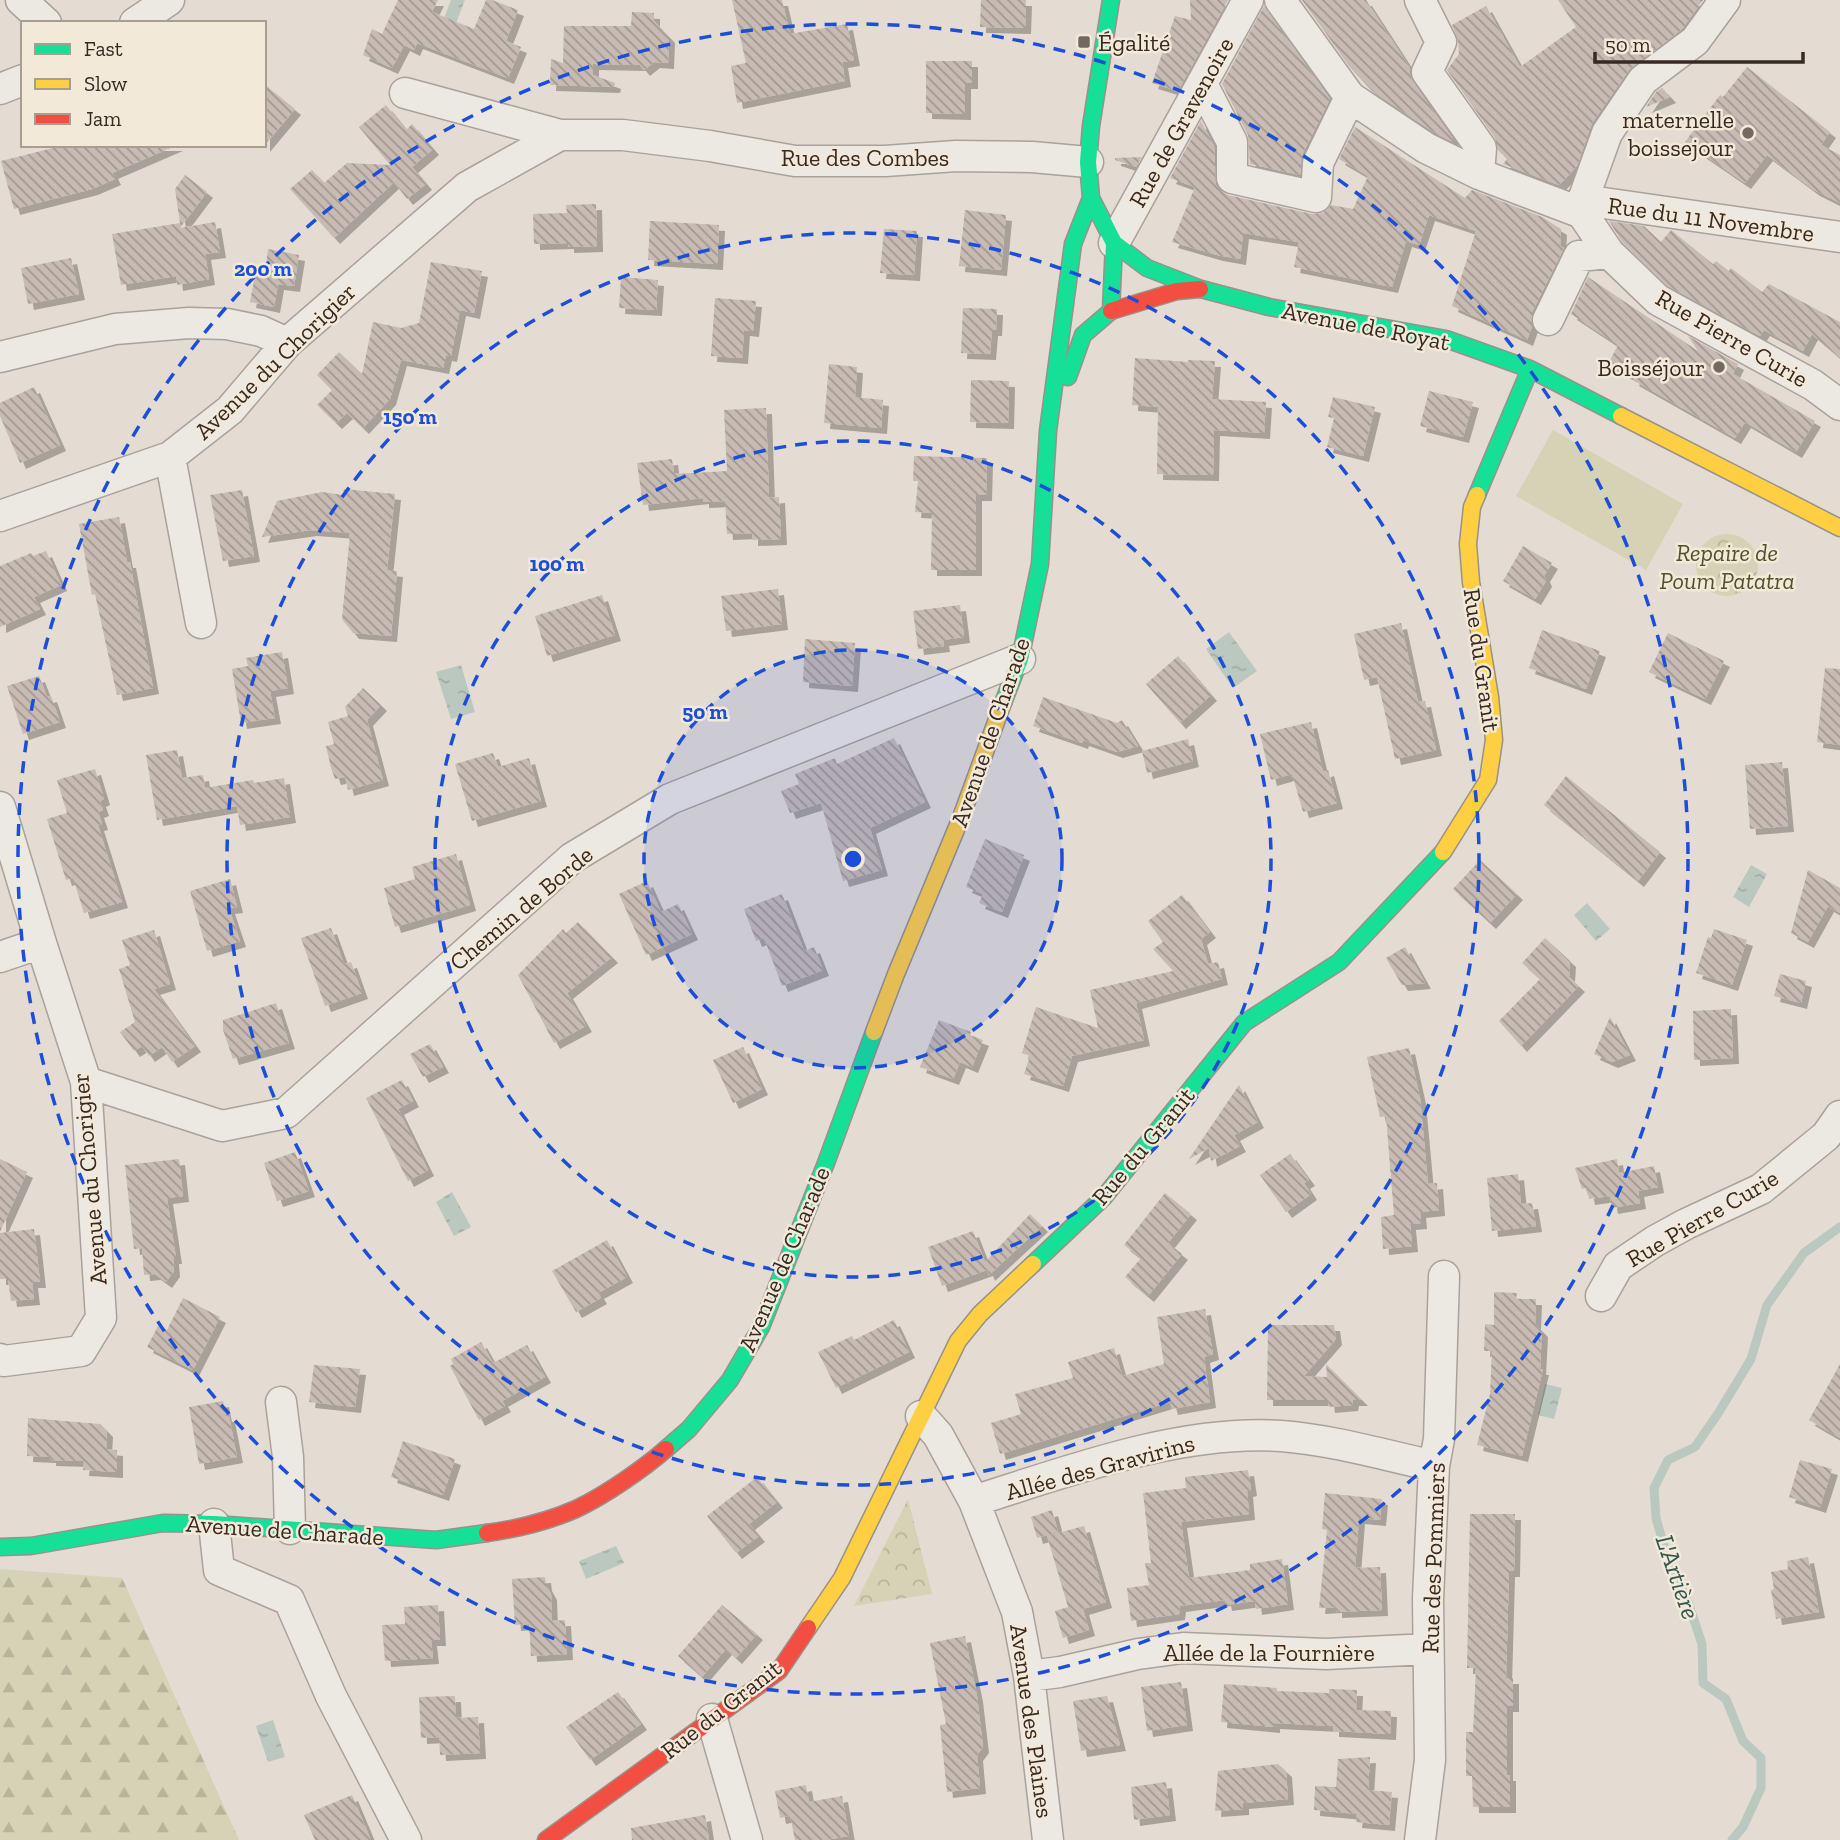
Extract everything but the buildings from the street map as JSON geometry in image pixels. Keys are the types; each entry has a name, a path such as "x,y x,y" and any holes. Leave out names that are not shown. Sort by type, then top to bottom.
{"street":[{"path":"21,0 44,21"},
{"path":"138,21 169,0"},
{"name":"Avenue de Royat","path":"1111,0 1094,101 1088,162 1091,198 1114,243 1147,268 1201,289 1269,307 1446,339 1530,369 1840,528"},
{"name":"Rue de Gravenoire","path":"1114,243 1203,86 1248,0"},
{"path":"1203,86 1233,142 1232,178 1316,197 1318,163 1350,97 1280,0"},
{"path":"1420,0 1441,43 1427,72 1481,148 1479,174"},
{"path":"1582,207 1607,133 1643,80 1695,41 1725,0"},
{"path":"0,89 21,81"},
{"path":"405,93 560,135"},
{"name":"Rue du 11 Novembre","path":"1350,97 1426,148 1479,174 1582,207 1840,237"},
{"name":"Rue des Combes","path":"560,135 623,135 710,146 795,161 884,161 956,156 1032,157 1088,162"},
{"name":"Avenue du Chorigier","path":"0,516 170,457 230,410 287,343 467,187 560,135"},
{"name":"Avenue de Charade","path":"0,1546 30,1546 163,1523 215,1524 436,1540 509,1530 576,1509 645,1467 697,1419 730,1380 761,1327 826,1163 896,974 960,820 1020,659 1040,564 1048,431 1073,244 1091,198"},
{"name":"Rue Pierre Curie","path":"1582,207 1609,253 1658,300 1813,385 1840,405"},
{"path":"1111,311 1114,243"},
{"path":"1548,320 1579,256 1609,253"},
{"name":"Avenue de Charade","path":"1048,431 1083,335 1111,311 1177,290 1201,289"},
{"path":"0,357 114,329 189,323 227,324 261,331 287,343"},
{"name":"Rue du Granit","path":"546,1840 779,1671 842,1578 958,1341 980,1314 1104,1197 1244,1023 1339,962 1443,852 1488,780 1494,740 1471,582 1468,544 1472,507 1530,369"},
{"path":"170,457 201,623"},
{"name":"Chemin de Borde","path":"86,1082 222,1126 286,1113 572,858 670,799 1020,659"},
{"name":"Avenue du Chorigier","path":"0,807 86,1082 101,1318 81,1351 4,1361 0,1359"},
{"path":"0,957 41,943"},
{"name":"Rue Pierre Curie","path":"1601,1296 1618,1266 1686,1224 1761,1189 1826,1136 1840,1116"},
{"name":"Rue des Pommiers","path":"1420,1840 1430,1760 1428,1649 1444,1276"},
{"path":"281,1402 288,1457 290,1530"},
{"name":"Avenue des Plaines","path":"921,1416 938,1435 974,1501 1017,1612 1028,1676 1048,1840"},
{"name":"Allée des Gravirins","path":"974,1501 1084,1466 1132,1454 1198,1441 1246,1436 1316,1440 1434,1466"},
{"path":"215,1524 219,1570 289,1600 331,1696 406,1840"},
{"name":"Allée de la Fournière","path":"1028,1676 1183,1648 1326,1654 1428,1649"},
{"path":"712,1719 747,1840"}],"green space":[{"path":"1553,430 1683,504 1646,570 1516,496"},
{"name":"Repaire de Poum Patatra","path":"1727,534 1739,536 1749,543 1756,553 1756,577 1749,587 1739,594 1727,596 1715,594 1705,587 1698,577 1696,565 1698,553 1705,543 1715,536"},
{"path":"908,1499 932,1594 854,1606"},
{"path":"0,1569 122,1578 239,1840 0,1840"}],"water":[{"path":"451,0 465,0 451,36 439,31"},
{"path":"1229,632 1257,671 1233,688 1206,649"},
{"path":"461,665 475,712 451,719 436,672"},
{"path":"1751,865 1767,874 1749,907 1733,897"},
{"path":"1587,903 1610,929 1596,941 1574,915"},
{"path":"452,1192 471,1227 454,1236 436,1202"},
{"path":"1545,1384 1562,1388 1554,1419 1538,1415"},
{"path":"616,1546 624,1563 586,1579 579,1561"},
{"path":"273,1720 285,1757 268,1762 256,1726"}],"waterway":[{"name":"L'Artière","path":"1732,1840 1743,1827 1761,1788 1761,1758 1743,1741 1726,1699 1703,1683 1702,1644 1688,1602 1666,1553 1656,1518 1654,1488 1668,1460 1695,1447 1719,1412 1751,1359 1767,1305 1804,1253 1840,1227"}],"traffic: fast":[{"path":"1111,0 1088,162 1091,198 1114,243 1147,268 1201,289 1269,307 1446,339 1530,369 1621,416"},
{"path":"1003,703 1020,659 1040,564 1048,431 1073,244 1091,198"},
{"path":"1068,377 1083,335 1111,311 1114,243"},
{"path":"1477,495 1530,369"},
{"path":"1033,1264 1104,1197 1244,1023 1339,962 1443,852"},
{"path":"666,1449 689,1429 730,1380 761,1327 874,1032"},
{"path":"0,1547 31,1546 163,1523 214,1524 436,1540 487,1533"}],"traffic: slow":[{"path":"1621,416 1840,528"},
{"path":"1443,852 1488,780 1494,740 1468,544 1472,507 1477,495"},
{"path":"874,1032 960,820 1003,703"},
{"path":"808,1628 842,1578 958,1341 980,1314 1033,1264"}],"traffic: jam":[{"path":"1111,311 1177,291 1200,289"},
{"path":"487,1533 532,1524 576,1509 623,1482 666,1449"},
{"path":"546,1840 779,1671 808,1628"}],"place":[{"name":"Égalité","path":"1084,42"},
{"name":"maternelle boissejour","path":"1748,133"},
{"name":"Boisséjour","path":"1719,367"}]}
